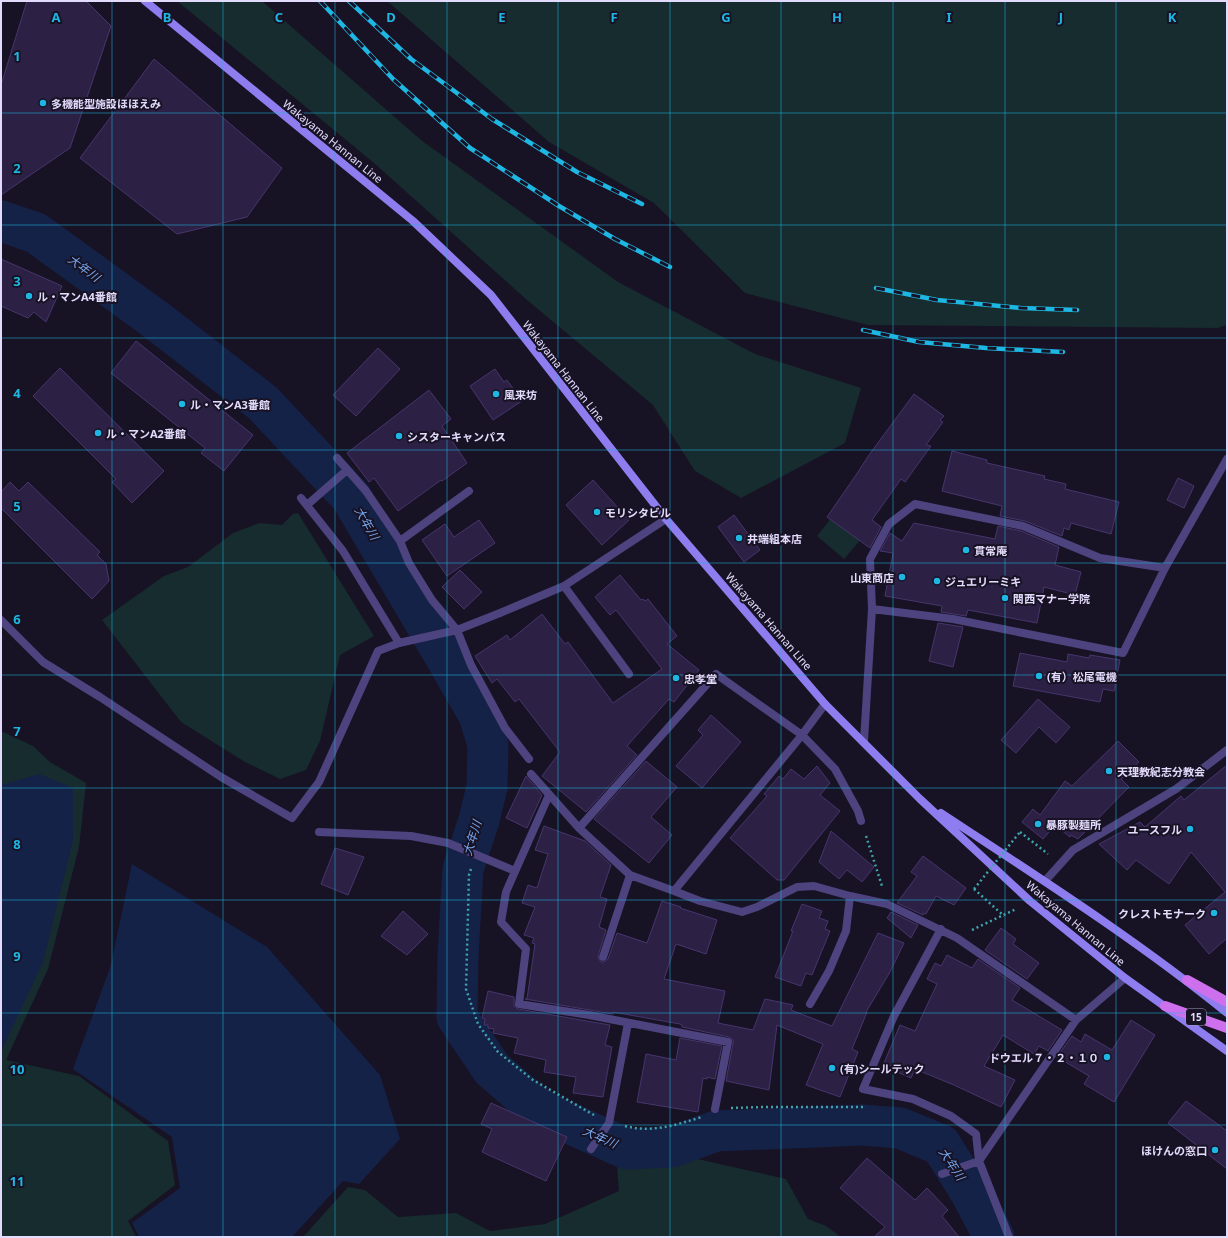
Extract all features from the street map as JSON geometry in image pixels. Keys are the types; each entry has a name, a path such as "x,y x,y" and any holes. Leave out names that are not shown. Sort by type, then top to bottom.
{"main road":[{"name":"Wakayama Hannan Line","path":"146,1 413,221 491,296 666,519 826,704 920,799 1030,901 1125,978 1227,1051"},
{"name":"Wakayama Hannan Line","path":"920,799 1045,881 1186,980 1227,1013"},
{"name":"15","path":"1186,980 1227,1002"},
{"name":"15","path":"1165,1006 1227,1028"}],"street":[{"path":"337,458 366,491 400,541 409,563 453,631 505,728 529,759"},
{"path":"872,609 953,619 1123,653 1165,568 1227,459"},
{"path":"307,505 347,470"},
{"path":"400,541 469,491"},
{"path":"301,498 343,551 399,643"},
{"path":"864,742 872,609 870,559 888,524 915,504 1023,526 1100,558 1165,568"},
{"path":"1,620 43,662 100,697 221,777 292,818 319,782 378,651 399,643 453,631 564,586 666,519"},
{"path":"564,586 629,674"},
{"path":"578,828 716,674 802,735 835,769 862,821"},
{"path":"674,891 826,704"},
{"path":"1045,881 1073,850 1176,789 1227,750"},
{"path":"532,774 578,828 630,875 700,901 742,912 758,908 797,887 814,886 887,904 958,938 1076,1020"},
{"path":"549,794 506,892 501,922 526,949 519,1004 589,1014 728,1042 715,1109"},
{"path":"319,832 411,836 448,843 515,871"},
{"path":"603,957 630,875"},
{"path":"810,1004 829,971 846,931 850,896"},
{"path":"941,929 894,1016 863,1089 913,1099 951,1116 976,1134 979,1161 1009,1237"},
{"path":"942,1174 979,1161 1076,1020 1125,978"},
{"path":"590,1149 609,1123 628,1023"}],"path":[{"path":"862,821 887,904"},
{"path":"1004,916 974,889 1020,832 1048,854"},
{"path":"958,938 1004,916 1030,901"},
{"path":"609,1123 639,1130 666,1128 713,1114 715,1109 763,1107 873,1108"}],"green space":[{"path":"177,1 262,1 421,140 618,282 755,354 861,388 845,443 741,498 695,471 653,405 527,300 374,163"},
{"path":"387,1 1227,2 1227,325 1217,328 868,325 745,293 654,203 549,142"},
{"path":"298,513 374,636 340,655 320,741 306,770 280,779 245,762 181,722 102,620 164,576 188,567 233,533 259,523 282,525 293,514"},
{"path":"832,517 862,538 844,559 817,536"},
{"path":"1,731 33,746 50,762 86,783 79,847 48,969 6,1060 79,1076 168,1141 175,1185 128,1221 136,1237 1,1237"},
{"path":"693,1158 786,1179 808,1219 826,1226 841,1237 303,1237 348,1187 365,1190 398,1217 456,1213 490,1231 545,1224 619,1191 617,1165"}],"water":[{"path":"39,774 73,788 73,840 43,962 1,1052 1,785"},
{"path":"132,864 267,947 380,1075 400,1139 359,1184 343,1181 292,1237 139,1237 132,1223 180,1188 172,1137 73,1069 111,965"}],"building":[{"name":"多機能型施設ほほえみ","path":"27,1 86,1 111,26 70,148 1,195 1,85"},
{"path":"154,59 282,168 247,217 177,234 80,158"},
{"name":"ル・マンA4番館","path":"1,259 62,286 46,322 34,312 28,318 1,306"},
{"name":"ル・マンA3番館","path":"136,341 253,435 224,471 201,453 205,448 111,373"},
{"path":"378,348 400,369 356,416 333,395"},
{"name":"ル・マンA2番館","path":"60,368 164,471 132,503 112,482 116,479 33,396"},
{"name":"風来坊","path":"495,369 504,382 507,380 522,401 493,420 470,386"},
{"path":"429,390 451,419 442,426 467,463 398,511 374,478 369,482 347,453"},
{"path":"914,394 944,416 940,420 943,422 926,445 931,446 905,482 901,479 872,520 881,527 870,548 827,517 869,455"},
{"path":"952,451 987,460 987,463 1045,476 1044,479 1066,484 1065,489 1119,502 1111,534 1071,523 1069,530 1064,528 1062,536 1025,521 1000,516 1002,506 942,491"},
{"path":"1178,478 1194,486 1184,508 1167,500"},
{"name":"モリシタビル","path":"593,480 629,520 602,545 566,505"},
{"path":"10,482 19,491 28,482 100,552 97,555 106,564 109,581 92,599 1,508 1,492"},
{"name":"井端組本店","path":"734,515 760,550 744,562 718,527"},
{"path":"479,520 495,543 447,576 422,540 445,524 454,537"},
{"path":"914,523 995,539 998,526 1021,531 1059,547 1055,565 1081,572 1075,595 1044,587 1037,623 968,610 966,616 941,612 942,606 885,596 893,553 880,551 890,533 902,541"},
{"path":"460,570 482,592 464,609 442,587"},
{"path":"620,575 641,600 643,599 645,601 648,599 677,636 667,644 699,670 674,702 669,699 627,746 637,755 586,812 542,776 560,752 519,699 515,702 497,679 492,683 475,656 507,635 510,640 542,614 565,644 568,642 613,703 662,669 616,610 610,615 595,597"},
{"path":"938,623 963,627 953,667 929,661"},
{"path":"1020,653 1067,662 1068,654 1089,658 1090,655 1120,660 1114,691 1103,689 1100,702 1013,686"},
{"path":"1038,699 1070,727 1056,743 1039,727 1016,753 1001,740"},
{"path":"711,715 741,742 702,788 676,766 703,735 698,730"},
{"path":"1118,741 1139,762 1121,779 1129,787 1078,839 1071,835 1070,837 1055,825 1043,839 1022,822 1033,809 1040,815 1065,781 1072,786"},
{"path":"646,761 677,787 651,817 672,835 649,863 594,819"},
{"path":"1227,765 1227,938 1209,954 1185,925 1225,892 1191,852 1169,884 1136,860 1127,870 1099,844 1140,822 1145,827 1181,796 1184,800"},
{"path":"817,766 830,783 820,795 840,811 784,880 777,880 730,838 767,796 764,794 779,776 783,779 791,769 804,779"},
{"path":"526,776 542,795 527,828 506,818"},
{"path":"544,826 585,841 611,865 600,897 607,899 599,927 606,930 598,956 601,962 608,959 617,933 647,943 662,901 717,920 706,954 676,944 664,979 725,991 718,1023 753,1030 765,999 793,1005 791,1010 832,1026 878,933 904,943 890,972 866,1012 852,1049 858,1052 840,1097 806,1085 823,1044 777,1025 769,1090 726,1081 733,1043 733,1040 729,1037 682,1027 680,1024 525,999 527,999 535,944 532,943 534,938 524,935 535,907 522,903 528,885 537,888 548,854 535,850"},
{"path":"831,831 874,867 862,882 847,870 839,879 819,862"},
{"path":"335,848 364,857 348,895 321,884"},
{"path":"923,856 966,888 954,905 936,896 926,914 924,913 923,915 897,903 917,876 911,872"},
{"path":"802,904 822,911 819,918 828,921 825,929 830,931 812,975 806,973 801,986 775,977"},
{"path":"403,911 428,934 407,955 381,936"},
{"path":"891,912 918,925 911,938 887,918"},
{"path":"1001,928 1016,939 1013,944 1039,963 1027,979 985,950"},
{"path":"947,955 972,968 978,959 1020,988 1012,1000 1062,1030 1048,1051 1039,1046 1034,1054 1003,1035 984,1066 1015,1080 1001,1107 915,1069 911,1078 895,1071 896,1068 884,1063 900,1025 915,1031 937,984 927,979 935,963 941,966"},
{"path":"488,991 514,997 514,1006 518,1009 610,1025 605,1045 612,1047 603,1097 573,1093 576,1077 544,1072 546,1060 514,1053 518,1038 493,1033 494,1029 488,1028 488,1025 484,1025 485,1019 482,1018"},
{"name":"ドウエル７・２・１０","path":"1131,1020 1155,1035 1114,1102 1084,1084 1089,1076 1057,1057 1072,1036 1081,1042 1085,1034 1112,1050"},
{"path":"680,1038 722,1046 715,1079 707,1077 707,1079 703,1078 698,1112 637,1102 646,1054 676,1060"},
{"name":"ほけんの窓口","path":"1186,1101 1227,1131 1227,1169 1168,1123"},
{"path":"491,1103 567,1137 546,1181 482,1152 492,1129 481,1124"},
{"path":"867,1158 915,1200 927,1188 948,1210 942,1216 959,1237 874,1237 885,1227 840,1188"}],"waterway":[{"name":"大年川","path":"1,221 36,233 156,320 263,403 351,497 448,661 479,715 488,745 487,787 479,820 463,869 458,955 457,1017 492,1069 529,1101 547,1113 627,1149 672,1147 716,1131 862,1125 900,1128 941,1145 971,1193 994,1237"}],"railway":[{"path":"320,1 393,79 470,148 559,206 615,239 670,267"},
{"path":"349,1 411,59 492,119 577,172 642,204"},
{"path":"876,288 937,300 1021,308 1077,310"},
{"path":"863,330 919,342 986,348 1063,352"}],"place":[{"name":"多機能型施設ほほえみ","path":"43,103"},
{"name":"ル・マンA4番館","path":"29,296"},
{"name":"風来坊","path":"496,394"},
{"name":"ル・マンA3番館","path":"182,404"},
{"name":"ル・マンA2番館","path":"98,433"},
{"name":"シスターキャンパス","path":"399,436"},
{"name":"モリシタビル","path":"597,512"},
{"name":"井端組本店","path":"739,538"},
{"name":"貫常庵","path":"966,550"},
{"name":"山東商店","path":"902,577"},
{"name":"ジュエリーミキ","path":"937,581"},
{"name":"関西マナー学院","path":"1005,598"},
{"name":"(有）松尾電機","path":"1039,676"},
{"name":"忠孝堂","path":"676,678"},
{"name":"天理教紀志分教会","path":"1109,771"},
{"name":"暴豚製麺所","path":"1038,824"},
{"name":"ユースフル","path":"1190,829"},
{"name":"クレストモナーク","path":"1214,913"},
{"name":"ドウエル７・２・１０","path":"1107,1057"},
{"name":"(有)シールテック","path":"832,1068"},
{"name":"ほけんの窓口","path":"1215,1150"}]}
